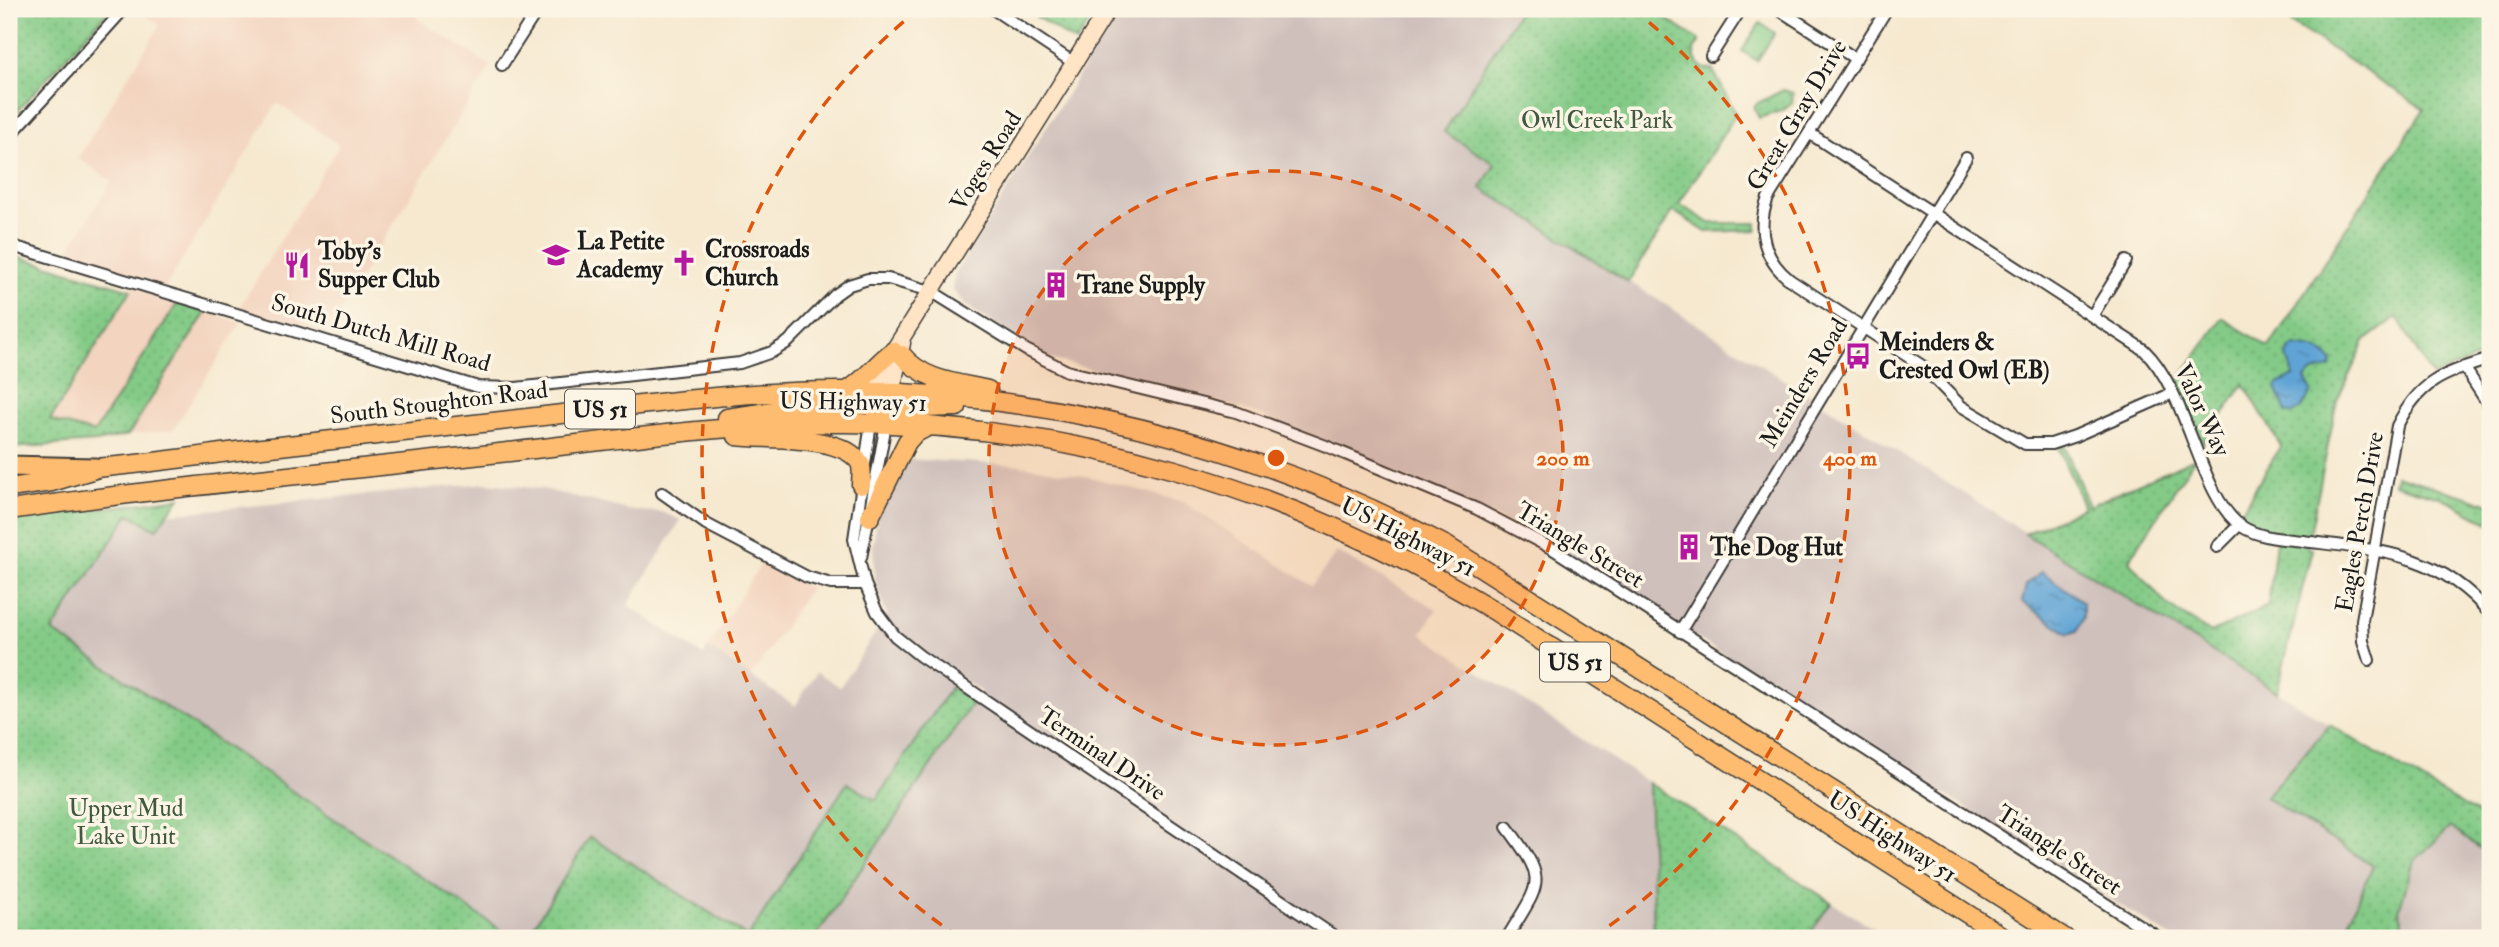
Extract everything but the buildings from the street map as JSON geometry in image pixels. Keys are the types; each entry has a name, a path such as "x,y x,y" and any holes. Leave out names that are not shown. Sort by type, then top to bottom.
{"highway":[{"path":"9,466 95,468"}],"main road":[{"path":"847,391 866,380 880,361 899,348 913,369 930,377 1022,398 1044,408"},
{"name":"South Stoughton Road","path":"9,474 95,468 714,397 847,391 881,407"},
{"path":"881,407 1010,411 1044,408"},
{"name":"US Highway 51","path":"694,432 790,424 881,407 929,426 1021,436 1149,462 1234,488 1353,534 1493,610 2005,938"},
{"name":"US Highway 51","path":"1044,408 1153,430 1237,455 1329,489 1408,525 1485,568 2065,938"},
{"path":"870,517 906,442 929,426"},
{"path":"694,432 834,446 854,456 861,465 861,485"},
{"name":"US 51","path":"9,510 694,432"},
{"path":"9,488 69,479 95,468"}],"street":[{"path":"9,138 124,9"},
{"path":"502,65 538,9"},
{"path":"993,9 1074,63"},
{"name":"Voges Road","path":"881,407 899,348 931,292 1108,9"},
{"path":"1711,56 1741,9"},
{"path":"1778,9 1856,59"},
{"name":"Great Gray Drive","path":"1887,9 1765,208 1762,229 1767,251 1779,272 1921,365 1961,406 2025,444 2051,444 2063,440 2173,393"},
{"name":"Valor Way","path":"1810,133 2151,357 2167,378 2222,506 2239,524"},
{"name":"Meinders Road","path":"1680,632 1966,158"},
{"name":"South Dutch Mill Road","path":"9,245 478,387 516,388 740,363 789,342 835,295 856,281 888,279 931,292"},
{"path":"2092,316 2126,261"},
{"name":"Triangle Street","path":"931,292 1050,364 1236,412 1477,509 1553,549 2159,938"},
{"name":"Eagles Perch Drive","path":"2369,660 2363,640 2362,620 2397,426 2410,400 2420,390 2464,367 2490,359"},
{"path":"2464,367 2490,407"},
{"name":"Terminal Drive","path":"881,407 861,485 854,539 865,584 887,626 920,656 1337,938"},
{"name":"Terminal Drive","path":"860,558 870,517 881,407"},
{"path":"662,492 706,524 807,577 831,584 865,584"},
{"path":"2217,547 2239,524 2273,537 2375,550 2414,559 2464,586 2490,614"},
{"path":"1507,827 1537,872 1536,887 1507,938"}],"shaded area":[{"path":"136,9 423,9 417,19 491,66 323,338 238,310 339,145 277,103 159,298 177,304 95,433 50,420 136,280 63,258 112,181 78,158 160,25"},
{"path":"1097,9 1520,9 1445,132 1495,165 1481,188 2330,725 2266,797 2373,866 2349,921 2368,938 2172,938 1529,532 1263,416 1213,400 1050,359 965,305 952,289 955,274 1113,20"},
{"path":"206,312 241,323 173,430 128,435"},
{"path":"900,459 1020,465 1090,477 1183,502 1312,586 1337,552 1437,609 1421,634 1649,783 1654,938 815,938 981,692 958,676 876,801 846,783 748,937 590,837 526,938 513,938 52,631 130,514 156,529 167,514 487,483 543,489 633,511 661,512 681,520 628,605 703,656 708,648 795,706 817,672 840,687 887,615 875,581 873,546 878,513"},
{"path":"762,562 810,588 751,677 708,648"},
{"path":"2450,827 2490,855 2490,938 2408,938 2399,910 2414,861"},
{"path":"1831,902 1889,938 1807,938"}],"green space":[{"path":"9,9 110,9 9,120"},
{"path":"1025,9 1097,9 1076,43"},
{"name":"Owl Creek Park","path":"1520,9 1651,9 1700,41 1694,50 1697,62 1705,69 1713,70 1736,114 1679,204 1710,223 1757,223 1757,230 1706,232 1673,211 1628,282 1481,188 1495,164 1444,132"},
{"path":"2270,9 2490,9 2490,353 2432,376 2397,317 2365,341 2337,401 2307,548 2312,549 2277,692 2025,534 2084,507 2058,447 2064,445 2089,506 2195,458 2129,561 2167,605 2211,633 2268,606 2277,532 2256,527 2239,515 2281,446 2244,384 2203,443 2176,384 2222,318 2269,347 2424,109"},
{"path":"1760,23 1775,33 1757,61 1742,51"},
{"path":"1783,90 1793,93 1792,103 1783,110 1759,118 1754,107 1756,104"},
{"path":"9,254 131,290 50,420 94,433 177,304 206,312 128,435 96,442 9,448"},
{"path":"2396,475 2490,504 2490,524 2443,498 2394,484"},
{"name":"Upper Mud Lake Unit","path":"180,498 156,529 129,514 52,631 513,938 9,938 9,521"},
{"path":"951,687 973,702 815,938 526,938 590,837 748,937 847,783 876,800"},
{"path":"2330,725 2490,822 2490,855 2450,827 2414,861 2399,910 2408,938 2368,938 2349,921 2373,866 2265,797"},
{"path":"1649,783 1831,902 1807,938 1654,938"}],"water":[{"path":"2295,346 2320,352 2332,361 2330,368 2313,372 2305,379 2312,391 2301,409 2293,414 2286,412 2276,388 2278,384 2294,376 2287,357 2289,350"},
{"path":"2042,572 2083,602 2083,617 2077,631 2069,634 2022,602 2026,585"}],"place":[{"name":"La Petite Academy","path":"556,255"},
{"name":"Crossroads Church","path":"684,263"},
{"name":"Toby's Supper Club","path":"297,265"},
{"name":"Trane Supply","path":"1056,285"},
{"name":"Meinders & Crested Owl (EB)","path":"1858,356"},
{"name":"The Dog Hut","path":"1689,547"}]}
